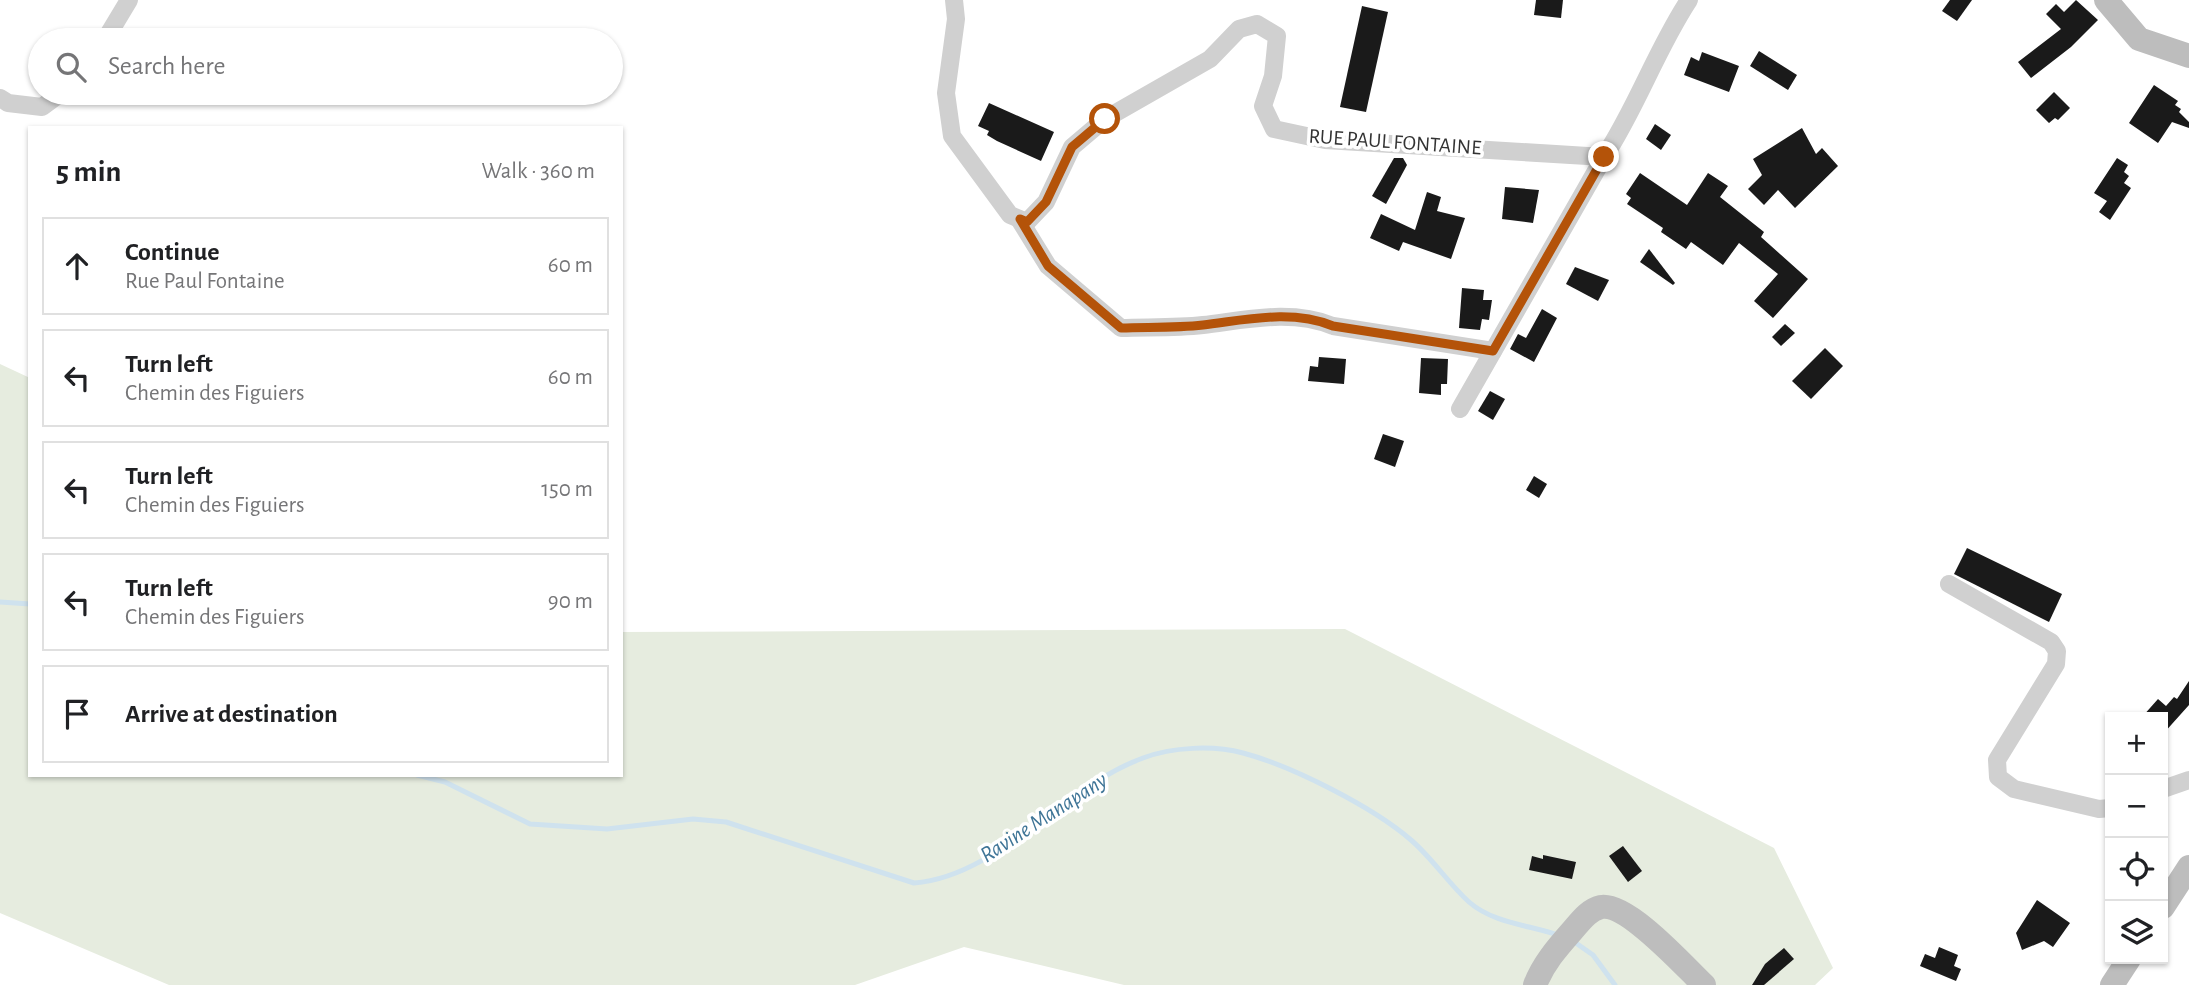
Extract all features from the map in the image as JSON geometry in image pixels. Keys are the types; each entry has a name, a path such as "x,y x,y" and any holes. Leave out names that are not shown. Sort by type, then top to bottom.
{"main road":[{"path":"2106,0 2139,38 2189,56"},
{"path":"2167,901 2189,867"},
{"path":"1535,985 1552,953 1588,913 1601,907 1613,908 1640,926 1704,985"},
{"path":"2112,985 2126,964"}],"street":[{"path":"112,28 129,0"},
{"path":"954,0 956,19 946,93 952,136 1010,215 1020,219 1048,266 1121,328 1202,325 1248,317 1312,317 1333,326 1493,351"},
{"path":"1460,409 1604,157 1629,119 1669,30 1689,0"},
{"name":"RUE PAUL FONTAINE","path":"1020,219 1027,222 1046,202 1072,147 1105,119 1188,74 1210,60 1239,29 1257,24 1277,36 1273,76 1263,106 1274,129 1284,134 1325,140 1604,157"},
{"path":"0,97 8,103 42,107 45,105"},
{"path":"1949,584 2050,642 2057,651 2056,664 1997,760 1998,777 2014,789 2105,808"},
{"path":"2168,787 2189,780"}],"shaded area":[{"path":"0,364 28,377 28,777 623,777 623,632 1345,629 1774,848 1833,968 1815,985 1124,985 964,947 855,985 169,985 0,913"}],"building":[{"path":"1536,0 1563,0 1561,18 1534,15"},
{"path":"1950,0 1972,0 1957,21 1942,11"},
{"path":"2076,0 2098,20 2071,47 2031,78 2018,62 2061,29 2046,14 2056,4 2064,12"},
{"path":"1362,6 1388,12 1366,112 1340,107"},
{"path":"1759,51 1797,75 1788,90 1750,66"},
{"path":"1702,52 1739,66 1729,92 1684,75 1691,57 1699,61"},
{"path":"2154,85 2178,101 2175,105 2189,122 2189,128 2172,122 2158,143 2129,123"},
{"path":"2054,92 2070,108 2058,120 2055,118 2049,123 2036,110"},
{"path":"989,103 1054,132 1041,161 997,141 987,135 989,131 978,126"},
{"path":"1655,124 1671,135 1661,150 1646,139"},
{"path":"1802,128 1816,154 1822,148 1838,166 1795,208 1778,190 1764,205 1748,189 1762,175 1753,159"},
{"path":"1394,158 1403,158 1407,165 1386,204 1372,196"},
{"path":"2117,158 2128,165 2124,172 2129,176 2124,183 2131,188 2110,220 2099,212 2107,201 2094,193"},
{"path":"1640,173 1687,205 1708,173 1728,186 1720,197 1764,232 1761,237 1808,279 1773,318 1754,301 1778,274 1739,243 1723,265 1691,242 1686,249 1661,232 1663,228 1627,204 1631,198 1626,194"},
{"path":"1505,187 1539,190 1533,223 1502,219"},
{"path":"1427,192 1441,197 1437,211 1465,218 1451,259 1403,242 1399,251 1370,238 1381,214 1415,230"},
{"path":"1649,249 1675,283 1673,285 1640,262"},
{"path":"1575,267 1609,280 1598,301 1566,284"},
{"path":"1462,288 1484,290 1483,300 1492,300 1489,320 1482,319 1480,330 1459,328"},
{"path":"1542,309 1557,318 1534,362 1510,349 1518,334 1526,338"},
{"path":"1785,324 1795,333 1781,346 1772,337"},
{"path":"1825,348 1843,366 1811,399 1792,381"},
{"path":"1319,357 1346,359 1344,384 1308,381 1310,366 1318,367"},
{"path":"1421,358 1448,359 1447,384 1441,384 1441,395 1419,393"},
{"path":"1490,391 1505,399 1493,420 1478,411"},
{"path":"1383,434 1404,441 1395,467 1374,459"},
{"path":"1534,476 1547,484 1539,498 1526,490"},
{"path":"1967,548 2062,594 2049,622 1954,574"},
{"path":"2189,681 2189,705 2168,728 2168,712 2146,712 2158,699 2166,706 2174,697 2177,699"},
{"path":"1623,846 1642,871 1628,882 1609,856"},
{"path":"1543,855 1576,862 1572,879 1529,870 1532,856 1543,859"},
{"path":"2037,900 2070,923 2053,947 2044,941 2022,950 2016,933"},
{"path":"1939,947 1958,955 1954,966 1961,969 1956,981 1920,966 1925,954 1935,958"},
{"path":"1784,948 1794,959 1764,985 1752,985 1765,964"}],"waterway":[{"name":"Ravine Manapany","path":"0,602 28,604"},
{"name":"Ravine Manapany","path":"425,777 445,782 530,824 607,829 693,819 726,822 914,883 944,877 974,865 1086,788 1143,758 1179,749 1231,750 1285,767 1376,814 1411,840 1461,895 1489,915 1558,935"},
{"name":"Ravine Manapany","path":"1573,941 1593,955 1615,985"}],"route":[{"path":"1105,119 1072,147 1046,202 1027,222 1020,219 1048,266 1121,328 1202,325 1248,317 1312,317 1333,326 1430,339 1493,351 1604,157"}]}
